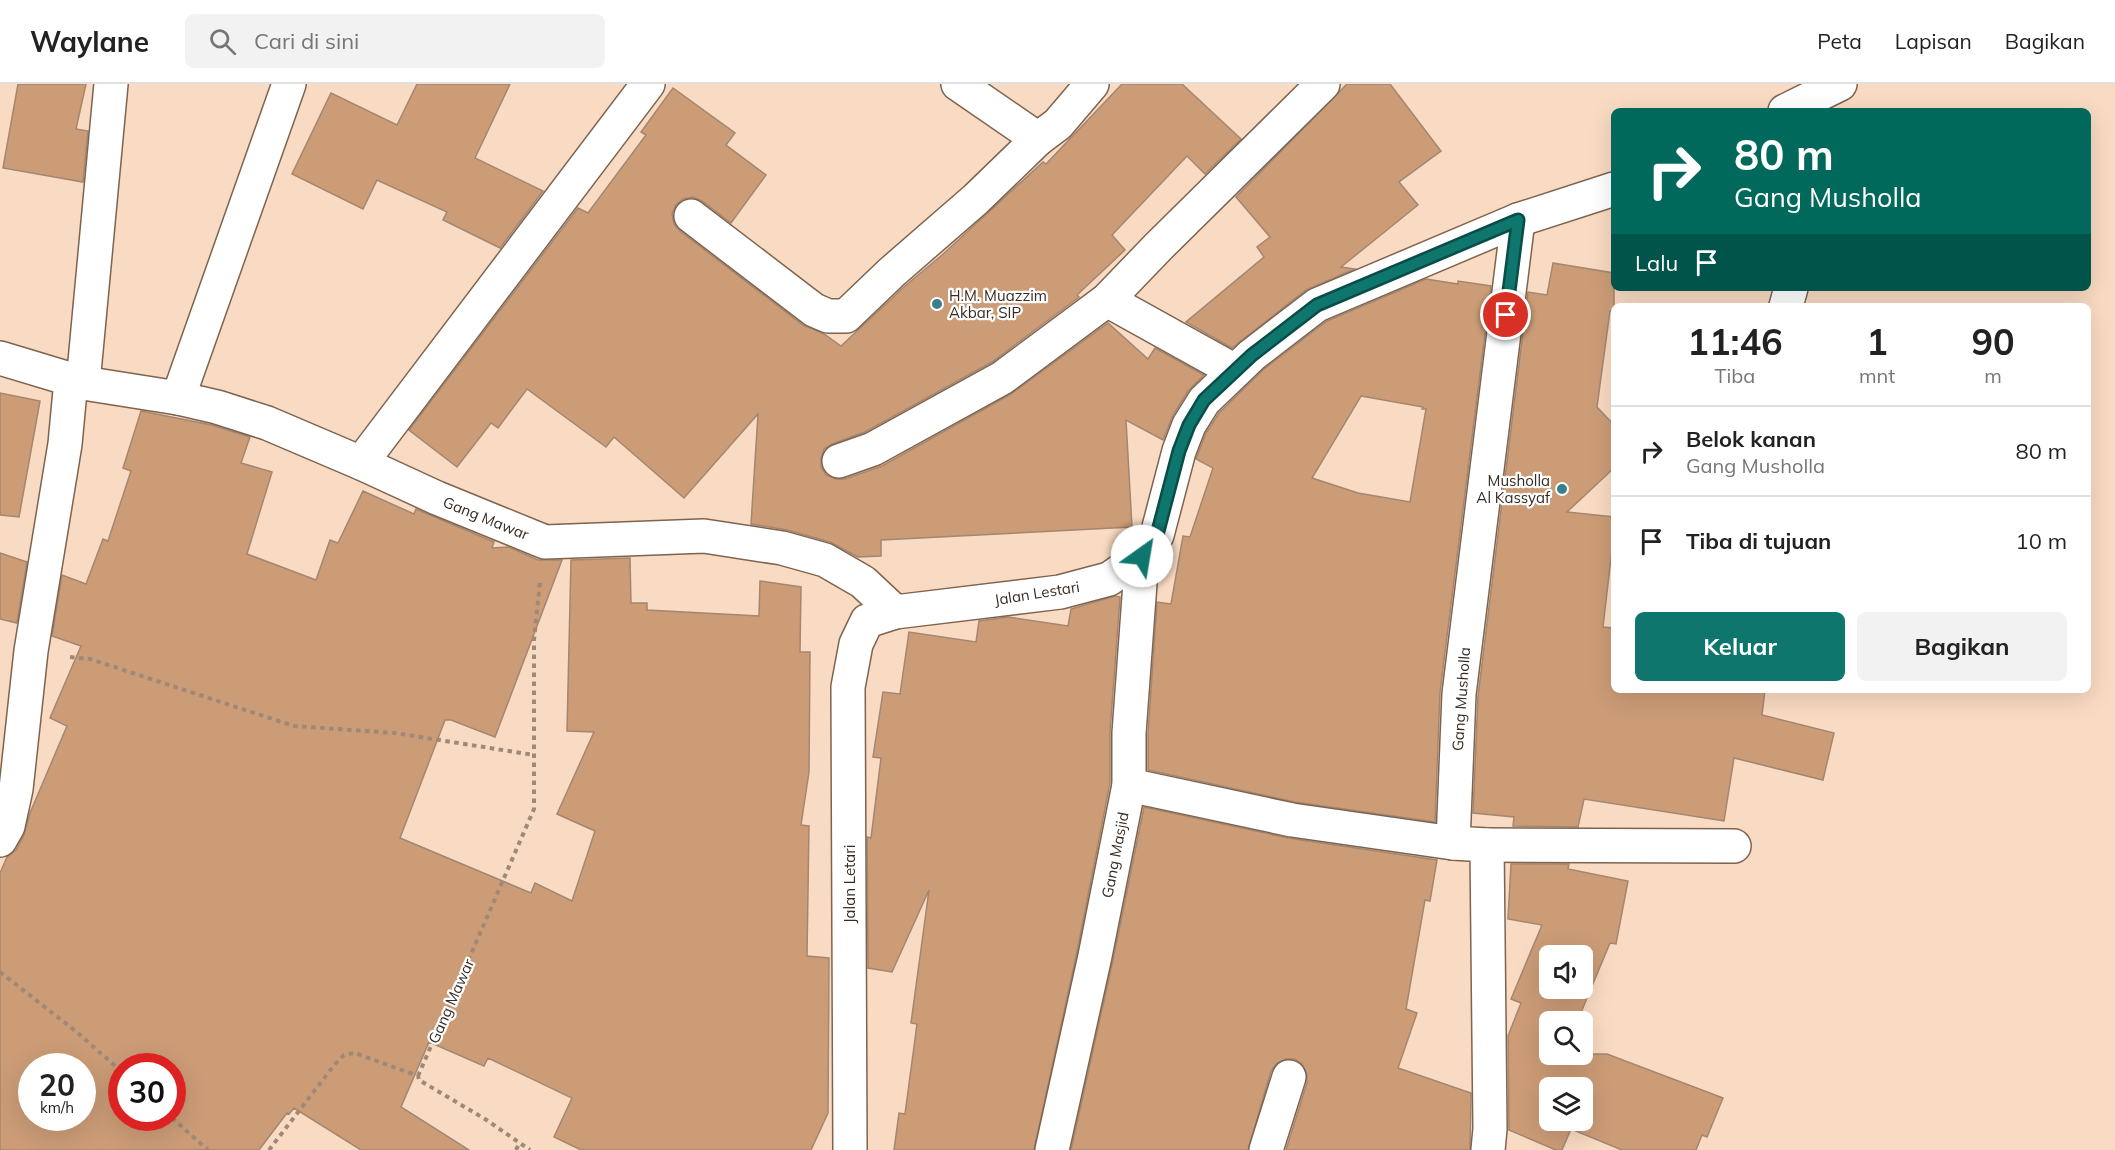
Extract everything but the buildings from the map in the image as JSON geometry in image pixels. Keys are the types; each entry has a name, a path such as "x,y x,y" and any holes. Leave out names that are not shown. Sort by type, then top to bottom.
{"street":[{"path":"0,840 8,826 16,789 31,651 77,382 111,84"},
{"path":"178,398 289,84"},
{"path":"361,463 648,84"},
{"path":"958,84 1038,139"},
{"path":"691,216 814,310 828,316 846,316 892,272 976,199 1038,139 1058,124 1092,84"},
{"path":"1791,108 1840,84"},
{"path":"839,461 891,440 1002,378 1107,300 1314,87"},
{"name":"Jalan Lestari","path":"881,617 1060,592 1109,579 1142,556 1157,535 1179,451 1189,425 1204,400 1252,355 1317,305 1518,220 1611,190"},
{"name":"Gang Musholla","path":"1453,843 1459,694 1518,220"},
{"path":"1107,300 1234,371"},
{"name":"Gang Mawar","path":"0,358 77,382 178,398 218,407 267,423 437,498 545,542"},
{"path":"545,542 704,536 782,548 825,560 863,582 881,617"},
{"name":"Gang Masjid","path":"1052,1150 1095,956 1129,785 1129,733 1142,556"},
{"name":"Jalan Letari","path":"850,1150 848,687 856,644 881,617"},
{"path":"1129,785 1292,820 1453,843 1734,846"},
{"path":"1486,845 1490,1129 1488,1150"},
{"path":"1266,1150 1289,1077"}],"path":[{"name":"Gang Mawar","path":"418,1076 534,809 534,640 545,542"},
{"path":"31,651 90,659 294,726 395,733 534,755"},
{"path":"0,972 108,1060"},
{"path":"269,1150 335,1064 344,1055 355,1053 418,1076 419,1080 485,1119 530,1150"},
{"path":"186,1130 208,1150"},
{"path":"516,1150 519,1144"}],"place":[{"name":"H.M. Muazzim Akbar, SIP","path":"937,304"},
{"name":"Musholla Al Kassyaf","path":"1562,489"}],"route":[{"path":"1142,556 1157,535 1179,451 1189,425 1204,400 1252,355 1317,305 1518,220 1506,315"}]}
